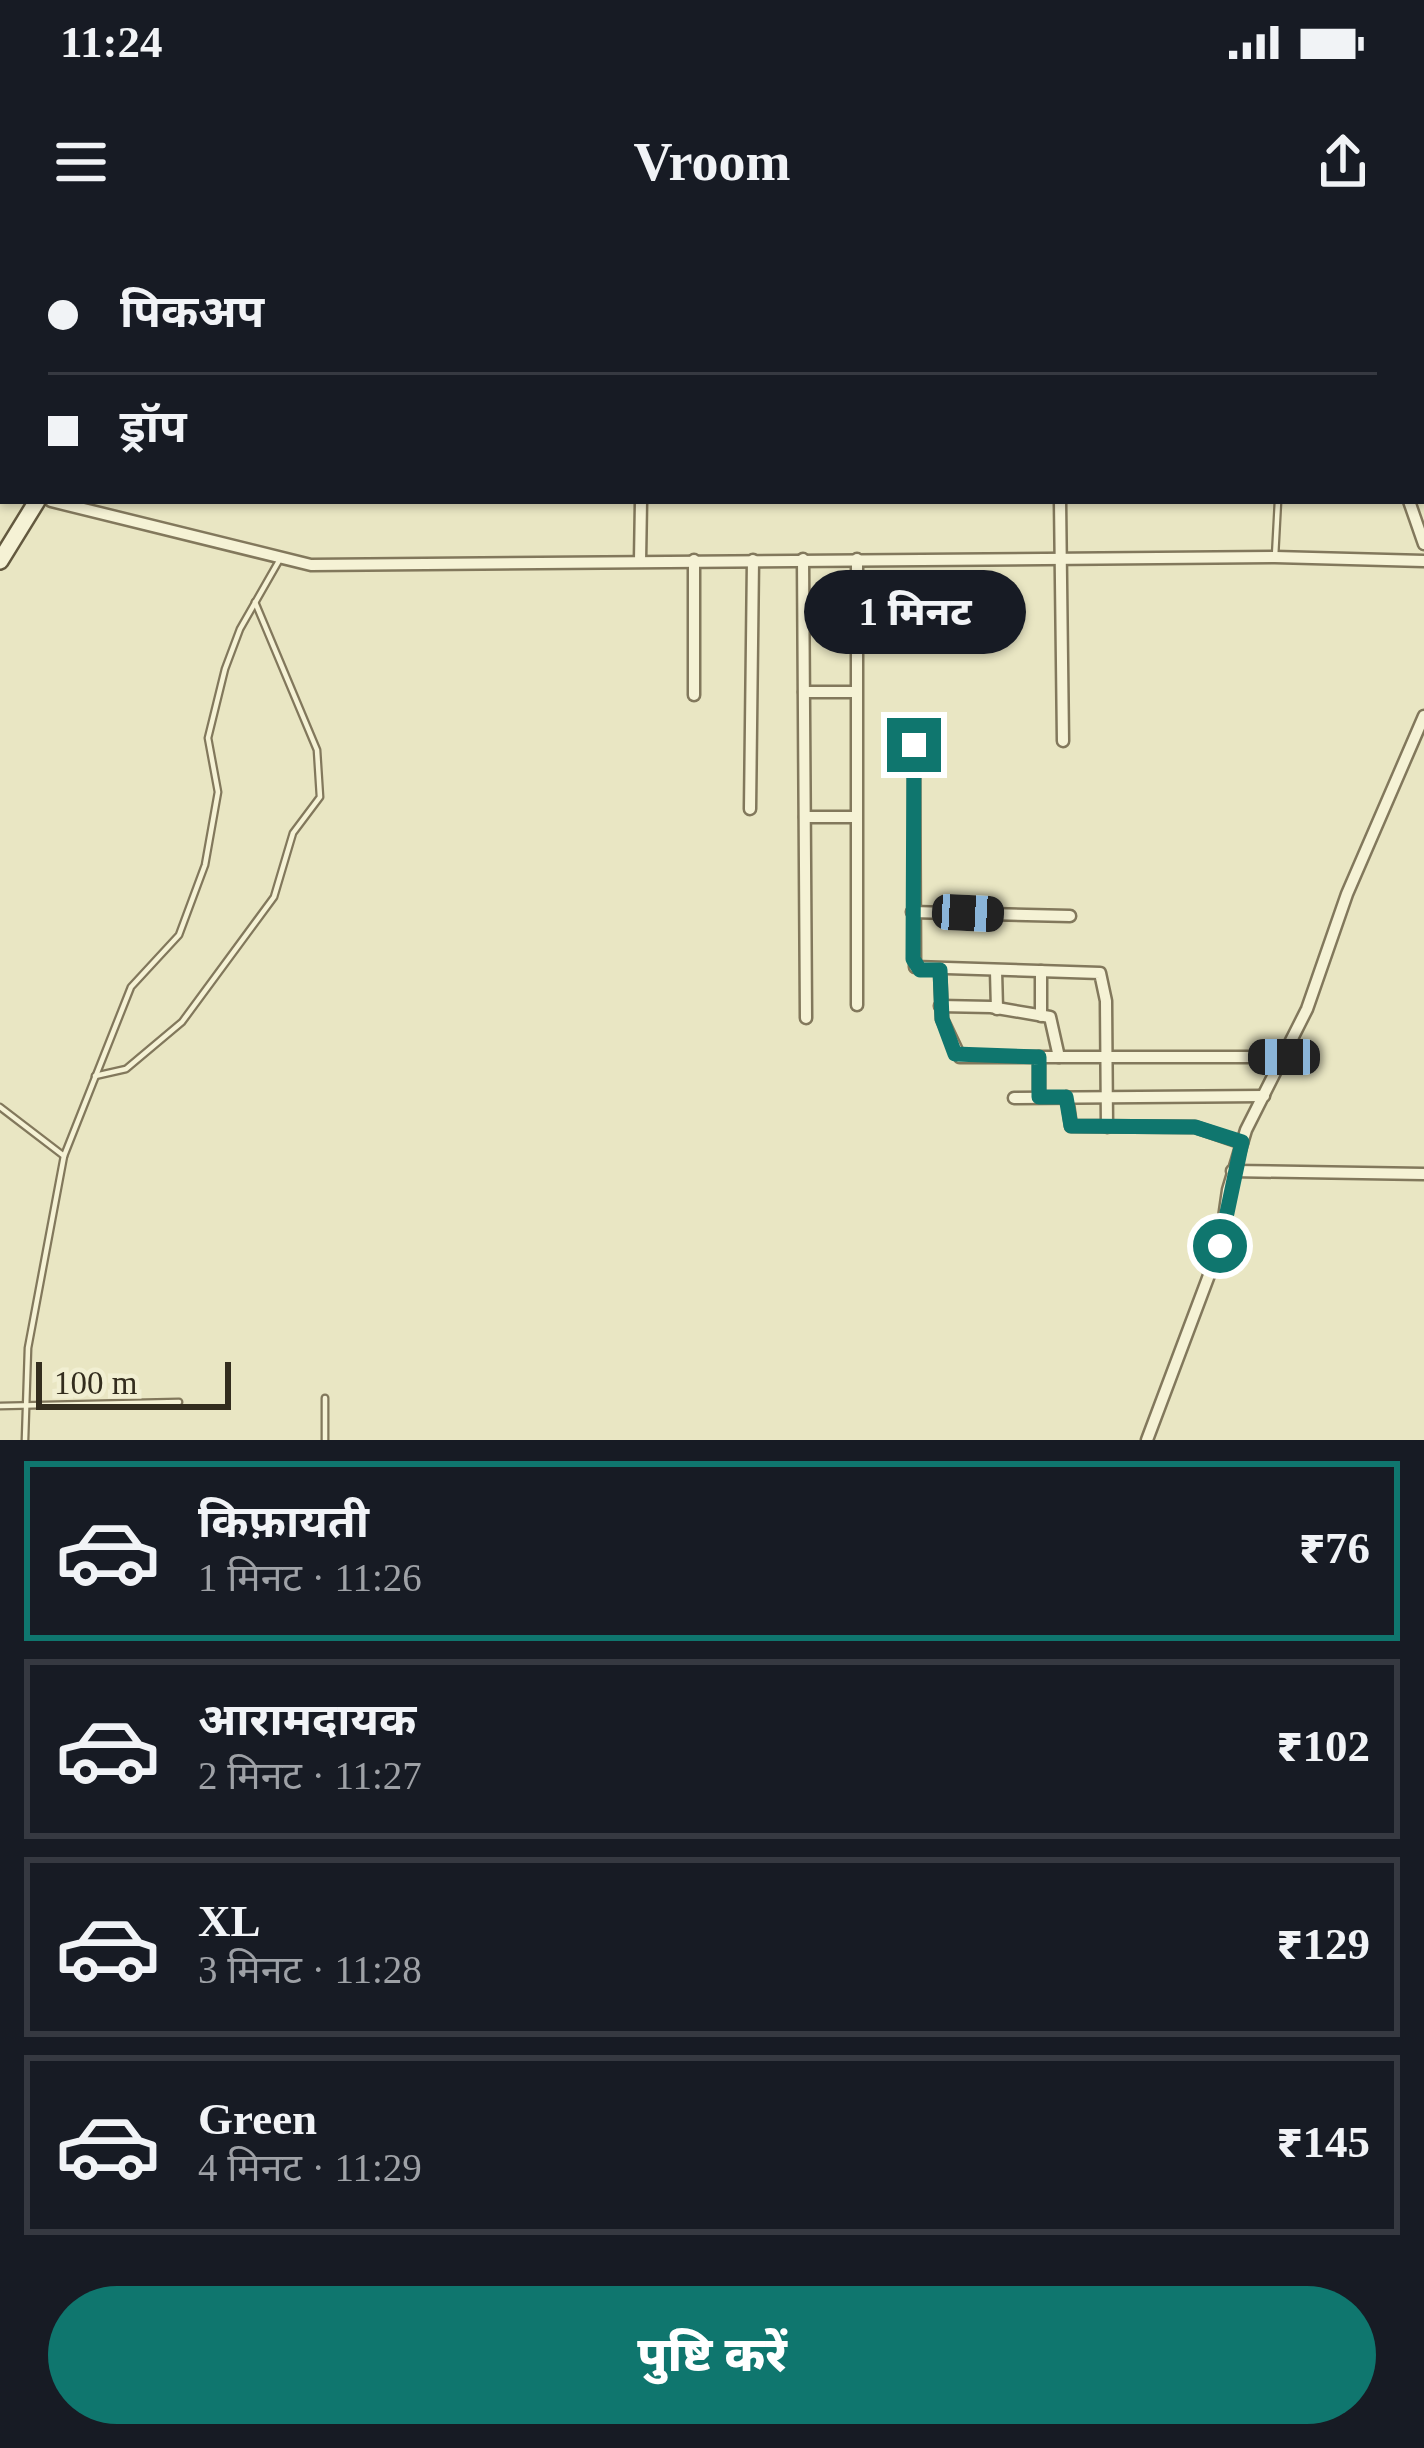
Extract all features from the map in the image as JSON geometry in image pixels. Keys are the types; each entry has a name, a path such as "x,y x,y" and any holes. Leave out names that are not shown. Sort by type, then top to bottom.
{"main road":[{"path":"0,561 35,504"}],"street":[{"path":"64,504 311,565 1275,557 1424,561"},
{"path":"640,561 641,504"},
{"path":"1060,504 1063,741"},
{"path":"1410,504 1424,544"},
{"path":"803,559 806,1018"},
{"path":"856,559 857,1004"},
{"path":"694,560 694,694"},
{"path":"750,809 753,560"},
{"path":"804,692 854,692"},
{"path":"1148,1440 1220,1246 1232,1171 1242,1142 1284,1057 1424,716"},
{"path":"914,745 915,967 1092,971 1105,980 1107,1127"},
{"path":"805,817 855,817"},
{"path":"912,912 1070,916"},
{"path":"940,970 940,1006 951,1048 960,1057 1284,1057"},
{"path":"996,970 997,1009"},
{"path":"1041,971 1041,1016"},
{"path":"940,1006 997,1009 1053,1021 1059,1057"},
{"path":"1039,1057 1039,1097"},
{"path":"1014,1098 1264,1096"},
{"path":"1066,1097 1071,1126 1195,1127 1242,1142"},
{"path":"1232,1171 1424,1174"}],"lane":[{"path":"1275,557 1277,504"},
{"path":"25,1440 28,1348 64,1156 131,987 178,935 205,865 218,792 208,738 230,650 280,559"},
{"path":"95,1076 126,1069 182,1022 274,896 292,833 320,797 317,750 255,602"},
{"path":"0,1107 64,1156"},
{"path":"325,1398 325,1440"},
{"path":"0,1406 179,1402"}],"route":[{"path":"914,745 913,959 920,970 940,970 942,1019 951,1048 960,1057 1039,1057 1039,1097 1066,1097 1071,1126 1195,1127 1242,1142 1232,1171 1220,1246"}]}
